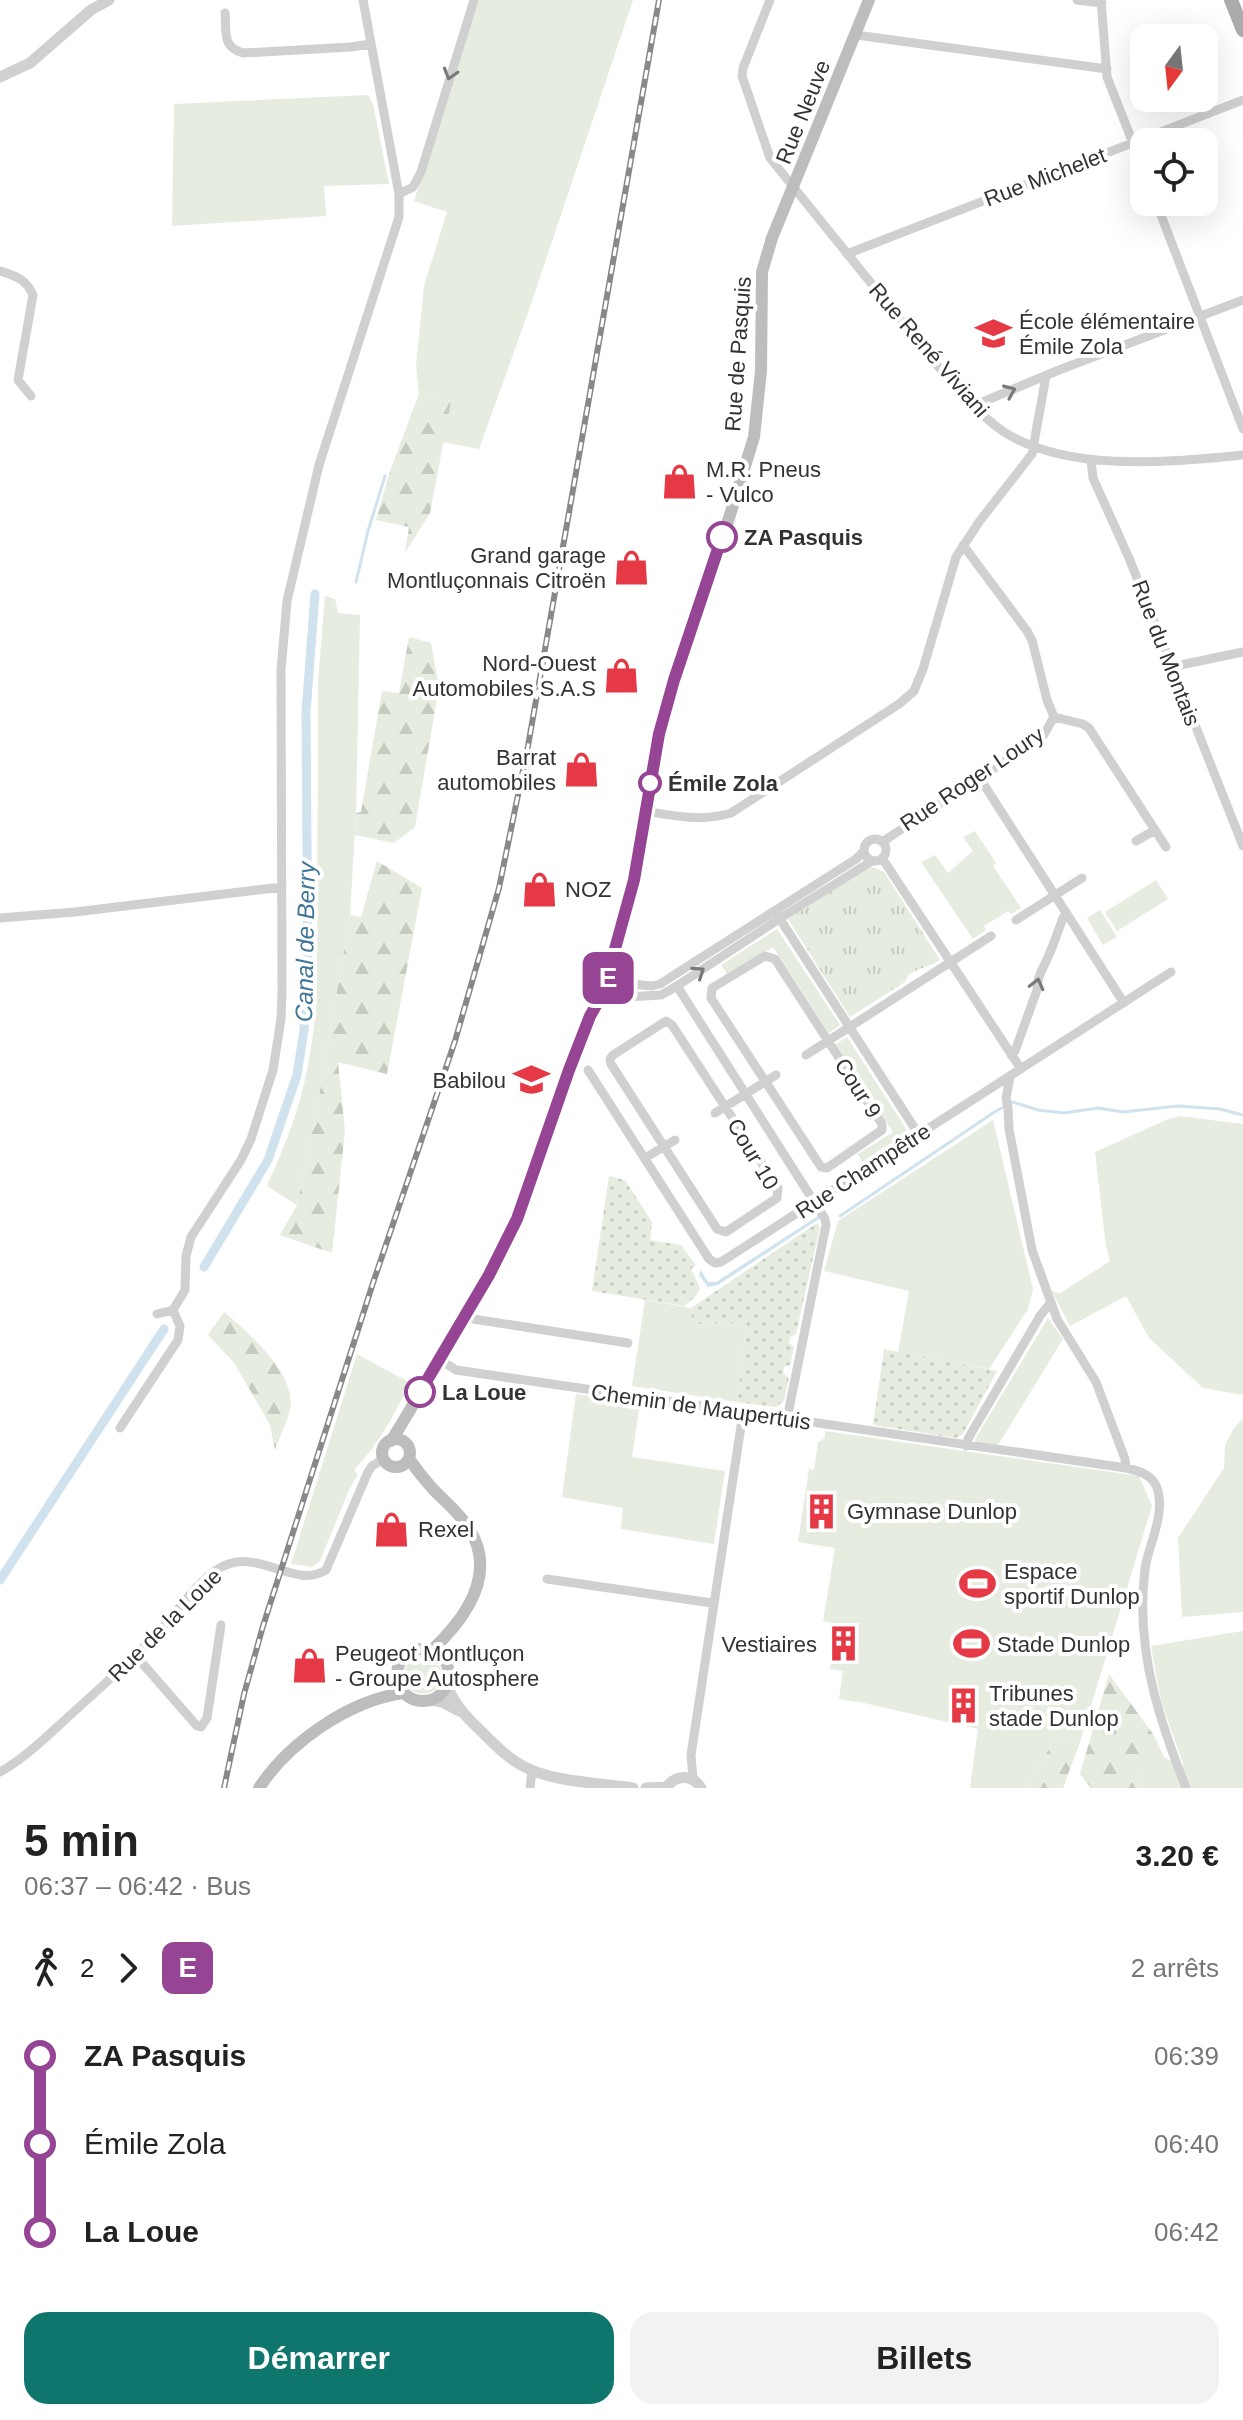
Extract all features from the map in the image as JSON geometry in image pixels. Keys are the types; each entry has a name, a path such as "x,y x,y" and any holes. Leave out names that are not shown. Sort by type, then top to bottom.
{"main road":[{"name":"Rue Neuve","path":"772,238 869,0"},
{"path":"1231,0 1243,30"},
{"name":"Rue de Pasquis","path":"609,977 634,880 659,734 754,437 761,371 762,272 772,238"},
{"name":"Rue de Pasquis","path":"619,935 618,953 628,985"},
{"path":"617,973 628,985 621,1000 609,995 605,983 617,973"},
{"path":"391,1441 399,1440 410,1451 406,1462 394,1467 383,1459 383,1450 412,1408 489,1275 517,1219 590,1016 609,995"},
{"path":"406,1444 412,1408"},
{"path":"396,1676 404,1693 416,1700 437,1697 447,1685 447,1652 480,1575 479,1555 470,1530 454,1509 406,1462"},
{"path":"432,1650 456,1626"},
{"path":"369,1702 396,1676 400,1660 414,1649 432,1650 446,1661"},
{"path":"259,1788 274,1768 308,1736 369,1702 404,1693"}],"street":[{"path":"3,75 30,63 91,10 109,0"},
{"path":"157,1314 173,1310 185,1290 186,1256 191,1237 241,1160 251,1139 273,1070 279,1033 282,991 281,670 284,624 291,578 319,465 399,217 399,194 363,0"},
{"path":"399,194 413,187 420,174 474,0"},
{"name":"Rue René Viviani","path":"770,0 742,76 770,158 973,406 1002,431 1034,447 1091,461 1115,463 1243,455"},
{"path":"1077,0 1101,2 1107,77 1130,135"},
{"path":"225,13 227,45 243,53 370,44"},
{"path":"856,35 1107,69"},
{"name":"Rue Michelet","path":"1171,128 1243,100"},
{"name":"Rue Michelet","path":"847,254 1130,144"},
{"path":"1161,216 1243,429"},
{"path":"0,271 21,278 29,285 33,295 18,380 31,396"},
{"path":"973,406 1243,300"},
{"path":"645,811 693,819 731,813 899,704 914,691 952,568 963,545 1032,454 1046,376"},
{"name":"Rue du Montais","path":"1091,461 1093,478 1129,558 1243,846"},
{"name":"Rue Roger Loury","path":"882,842 1043,736 1054,717 1032,640 963,545"},
{"path":"1171,667 1243,652"},
{"path":"1054,717 1089,728 1166,847"},
{"path":"979,777 1124,1003"},
{"path":"1136,841 1155,830"},
{"name":"Rue Roger Loury","path":"628,985 660,984 777,915 877,860 886,851 882,842 875,839 868,841 856,859 777,915 677,986 661,995 628,985"},
{"path":"864,851 866,857 877,860 951,962 1021,1069"},
{"path":"1016,920 1082,878"},
{"path":"0,918 282,887"},
{"path":"777,915 919,1135"},
{"path":"1011,1055 1037,990 1042,968 1066,915"},
{"path":"806,1055 991,936"},
{"name":"Cour 9","path":"765,956 775,959 883,1128 827,1168 821,1167 765,1082 710,994 712,988 765,956"},
{"name":"Rue Champêtre","path":"645,1158 709,1259 715,1263 721,1262 1171,972"},
{"path":"677,986 825,1219 787,1419"},
{"name":"Cour 10","path":"666,1021 670,1022 725,1107 779,1193 777,1198 726,1232 717,1229 610,1059 666,1021"},
{"path":"588,1070 645,1158 675,1140"},
{"path":"715,1113 776,1075"},
{"path":"1010,1077 1007,1104 1009,1129 1032,1250 1057,1319 1098,1387 1126,1468 1148,1475 1159,1494 1145,1566 1144,1645 1151,1687 1164,1733 1186,1788"},
{"path":"966,1446 1008,1370 1051,1302"},
{"path":"120,1428 178,1340 180,1326 173,1310"},
{"path":"465,1315 473,1319 628,1343"},
{"name":"Chemin de Maupertuis","path":"439,1359 456,1370 1126,1468"},
{"path":"646,1788 667,1787 675,1779 692,1781 691,1755 712,1603 743,1413"},
{"name":"Rue de la Loue","path":"0,1772 29,1752 135,1655 222,1566 245,1561 304,1576 317,1575 326,1570 368,1472 375,1462 383,1459"},
{"path":"547,1579 712,1603"},
{"path":"135,1655 201,1727 207,1718 221,1625"},
{"path":"447,1685 463,1714"},
{"path":"430,1700 442,1702 463,1714 509,1757 532,1770 633,1788"},
{"path":"530,1788 532,1770"}],"green space":[{"path":"478,0 633,0 479,449 443,442 451,402 419,394 416,365 424,286 447,212 414,201"},
{"path":"368,95 373,104 389,184 324,186 326,216 172,226 174,104"},
{"path":"419,394 451,402 430,513 405,553 409,527 376,520 389,474"},
{"path":"325,596 335,599 338,613 360,615 356,813 350,915 297,1205 267,1186 302,1092 317,999 318,682"},
{"path":"409,637 431,643 439,687 415,827 394,843 355,835 356,813 361,812 382,691 399,693"},
{"path":"975,831 996,863 993,866 1021,908 1011,914 1008,911 984,926 986,930 973,939 921,862 935,855 948,873 973,851 963,837"},
{"path":"377,861 422,888 387,1074 338,1062 345,1131 332,1253 280,1235 297,1205 350,915 361,917"},
{"path":"872,867 884,872 940,960 908,975 905,982 850,1017 788,919"},
{"path":"1156,880 1168,899 1117,931 1105,912"},
{"path":"1100,910 1117,937 1103,945 1087,918"},
{"path":"777,929 840,1025 829,1033 773,947 727,974 721,965"},
{"path":"847,1037 910,1135 863,1163 858,1154 893,1132 836,1044"},
{"path":"1180,1116 1243,1124 1243,1395 1203,1388 1149,1338 1126,1296 1070,1326 1051,1290 1059,1294 1110,1261 1095,1152"},
{"path":"993,1120 1033,1289 1028,1309 989,1369 898,1352 909,1291 824,1271 838,1221"},
{"path":"609,1176 625,1180 652,1222 650,1240 681,1245 696,1265 691,1269 700,1288 684,1306 592,1291"},
{"path":"817,1223 820,1227 796,1334 790,1337 789,1343 794,1347 790,1365 784,1367 783,1373 789,1378 784,1401 776,1407 737,1402 747,1323 692,1324 691,1308"},
{"path":"645,1300 691,1308 692,1324 747,1323 737,1402 632,1386"},
{"path":"224,1312 266,1352 289,1389 290,1407 275,1450 270,1425 235,1364 208,1335"},
{"path":"1048,1318 1063,1339 998,1445 974,1441"},
{"path":"884,1349 997,1371 963,1434 956,1438 873,1425"},
{"path":"357,1354 410,1383 392,1418 354,1470 358,1474 320,1561 312,1567 291,1564"},
{"path":"576,1394 640,1403 632,1457 725,1471 714,1544 621,1529 623,1508 562,1497"},
{"path":"1243,1419 1243,1612 1182,1617 1178,1538 1224,1468 1225,1445"},
{"name":"Espace sportif Dunlop","path":"825,1431 1139,1476 1152,1506 1079,1745 1054,1741 1025,1788 970,1788 978,1729 839,1699 843,1671 830,1669 838,1624 823,1621 835,1548 798,1542 809,1469 814,1470 818,1442 825,1438"},
{"path":"1243,1631 1243,1788 1138,1788 1148,1751 1184,1766 1161,1701 1151,1646"},
{"path":"423,1656 436,1662 442,1675 436,1688 423,1694 410,1688 404,1675 410,1662"},
{"path":"1109,1674 1153,1734 1165,1759 1148,1752 1138,1788 1091,1788 1080,1774"},
{"path":"1054,1741 1079,1745 1063,1788 1025,1788"}],"water":[{"path":"821,1214 822,1217 718,1285 708,1287 699,1275 701,1270 708,1282 716,1282"}],"waterway":[{"path":"356,582 385,476"},
{"name":"Canal de Berry","path":"204,1267 268,1160 297,1075 308,985 306,712 315,594"},
{"path":"1010,1104 1013,1102 1038,1110 1064,1113 1098,1108 1123,1112 1178,1106 1220,1109 1243,1115"},
{"path":"840,1216 1004,1107"},
{"name":"Canal de Berry","path":"0,1580 164,1329"}],"railway":[{"path":"224,1788 244,1694 263,1626 373,1283 455,1041 499,888 528,746 659,0"}],"bus line":[{"name":"E","path":"420,1392 502,1252 517,1219 590,1016 605,990 634,880 659,734 722,537"}],"place":[{"name":"École élémentaire Émile Zola","path":"993,334"},
{"name":"M.R. Pneus - Vulco","path":"680,482"},
{"name":"ZA Pasquis","path":"722,537"},
{"name":"Grand garage Montluçonnais Citroën","path":"632,568"},
{"name":"Nord-Ouest Automobiles S.A.S","path":"622,676"},
{"name":"Barrat automobiles","path":"582,770"},
{"name":"Émile Zola","path":"650,783"},
{"name":"NOZ","path":"539,889"},
{"name":"Babilou","path":"532,1080"},
{"name":"La Loue","path":"420,1392"},
{"name":"Gymnase Dunlop","path":"821,1511"},
{"name":"Rexel","path":"392,1529"},
{"name":"Espace sportif Dunlop","path":"978,1584"},
{"name":"Vestiaires","path":"843,1644"},
{"name":"Stade Dunlop","path":"971,1644"},
{"name":"Peugeot Montluçon - Groupe Autosphere","path":"309,1666"},
{"name":"Tribunes stade Dunlop","path":"963,1706"}]}
